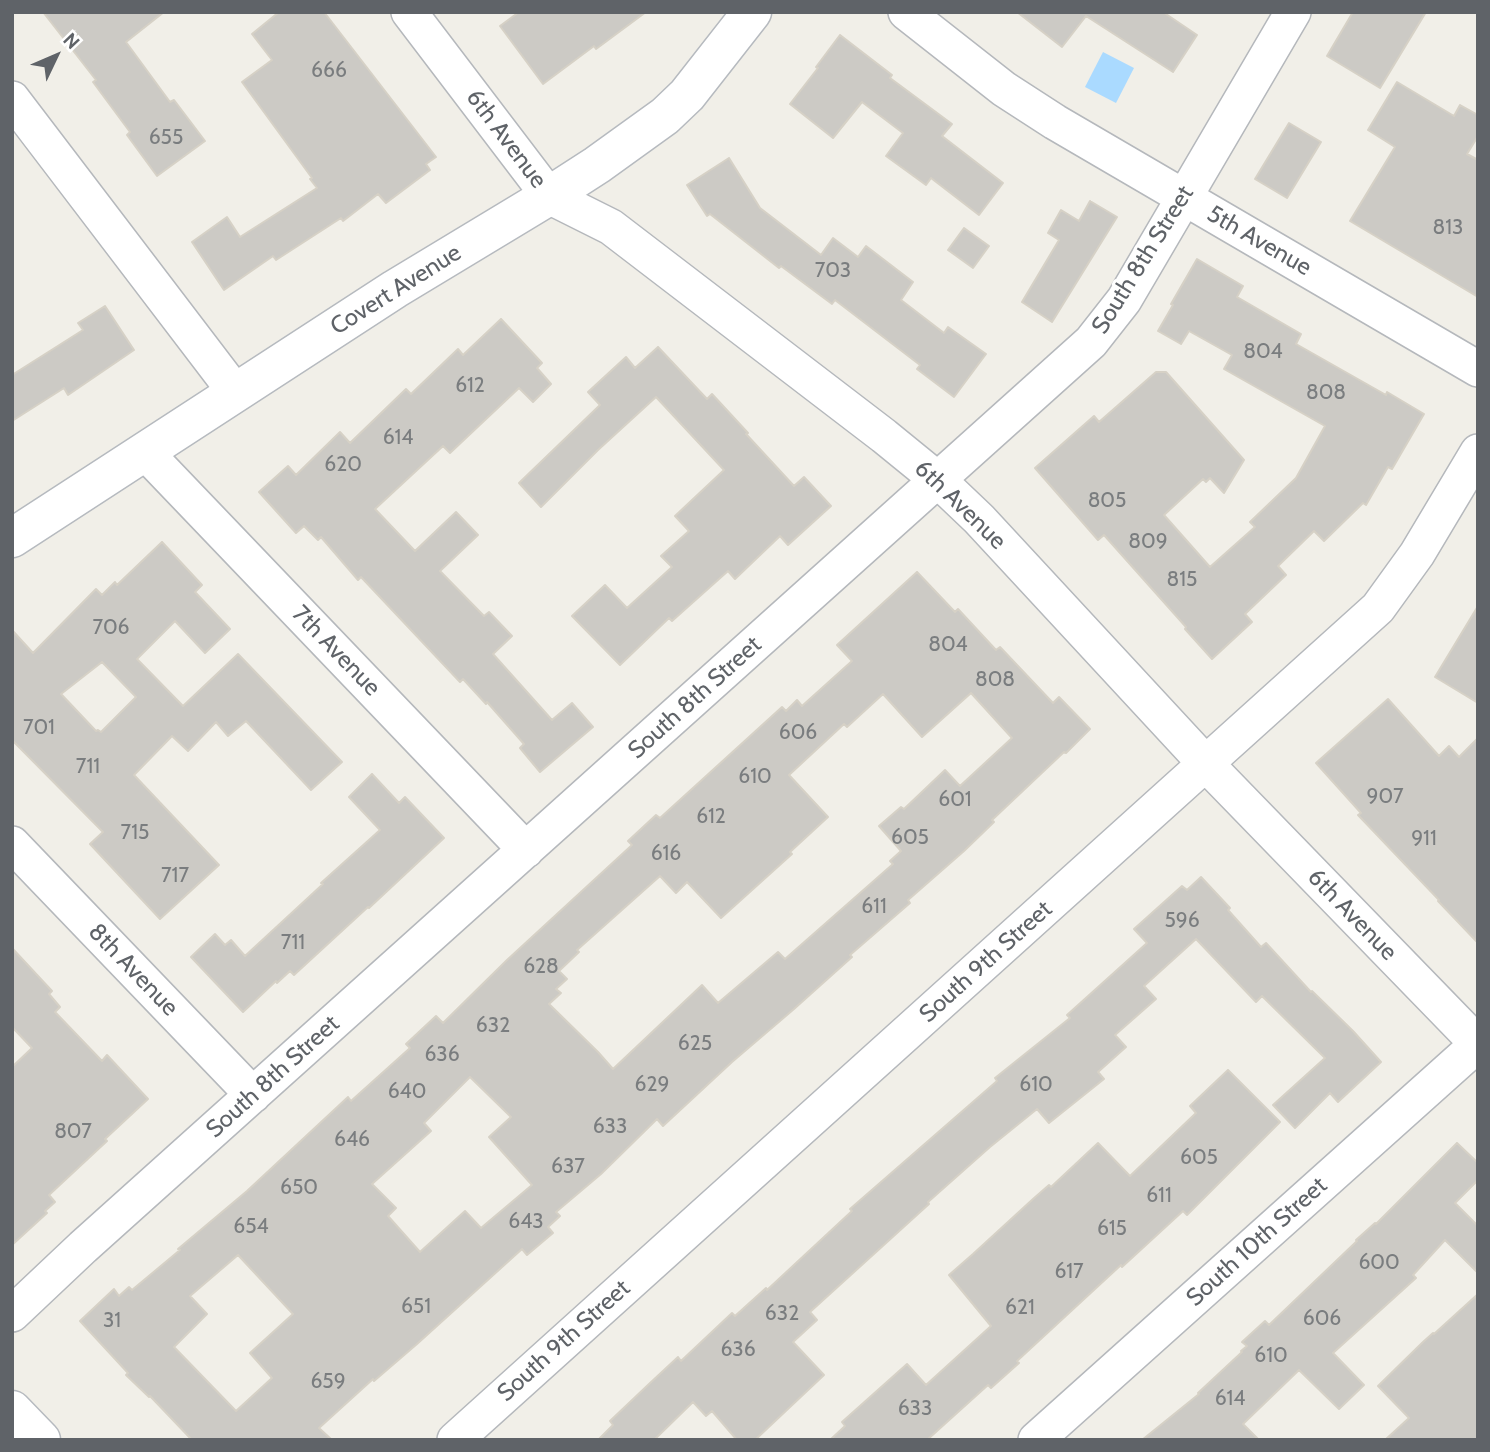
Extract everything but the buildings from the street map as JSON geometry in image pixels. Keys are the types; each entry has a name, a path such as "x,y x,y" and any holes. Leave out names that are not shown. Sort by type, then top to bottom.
{"main road":[{"name":"Covert Avenue","path":"12,538 395,289 608,157 678,104 704,76 752,12"},
{"path":"12,1410 41,1440"}],"street":[{"name":"6th Avenue","path":"409,12 549,196 611,227 938,480 979,519 1206,764 1478,1044"},
{"name":"5th Avenue","path":"906,12 1004,89 1055,122 1478,369"},
{"name":"South 8th Street","path":"12,1314 83,1247 1091,342 1124,300 1293,12"},
{"path":"12,99 236,393"},
{"name":"7th Avenue","path":"145,452 526,850"},
{"name":"South 9th Street","path":"455,1440 1378,608 1417,554 1478,452"},
{"name":"8th Avenue","path":"12,844 253,1096"},
{"name":"South 10th Street","path":"1036,1440 1478,1044"}],"water":[{"path":"1103,52 1134,68 1116,103 1085,87"}]}
